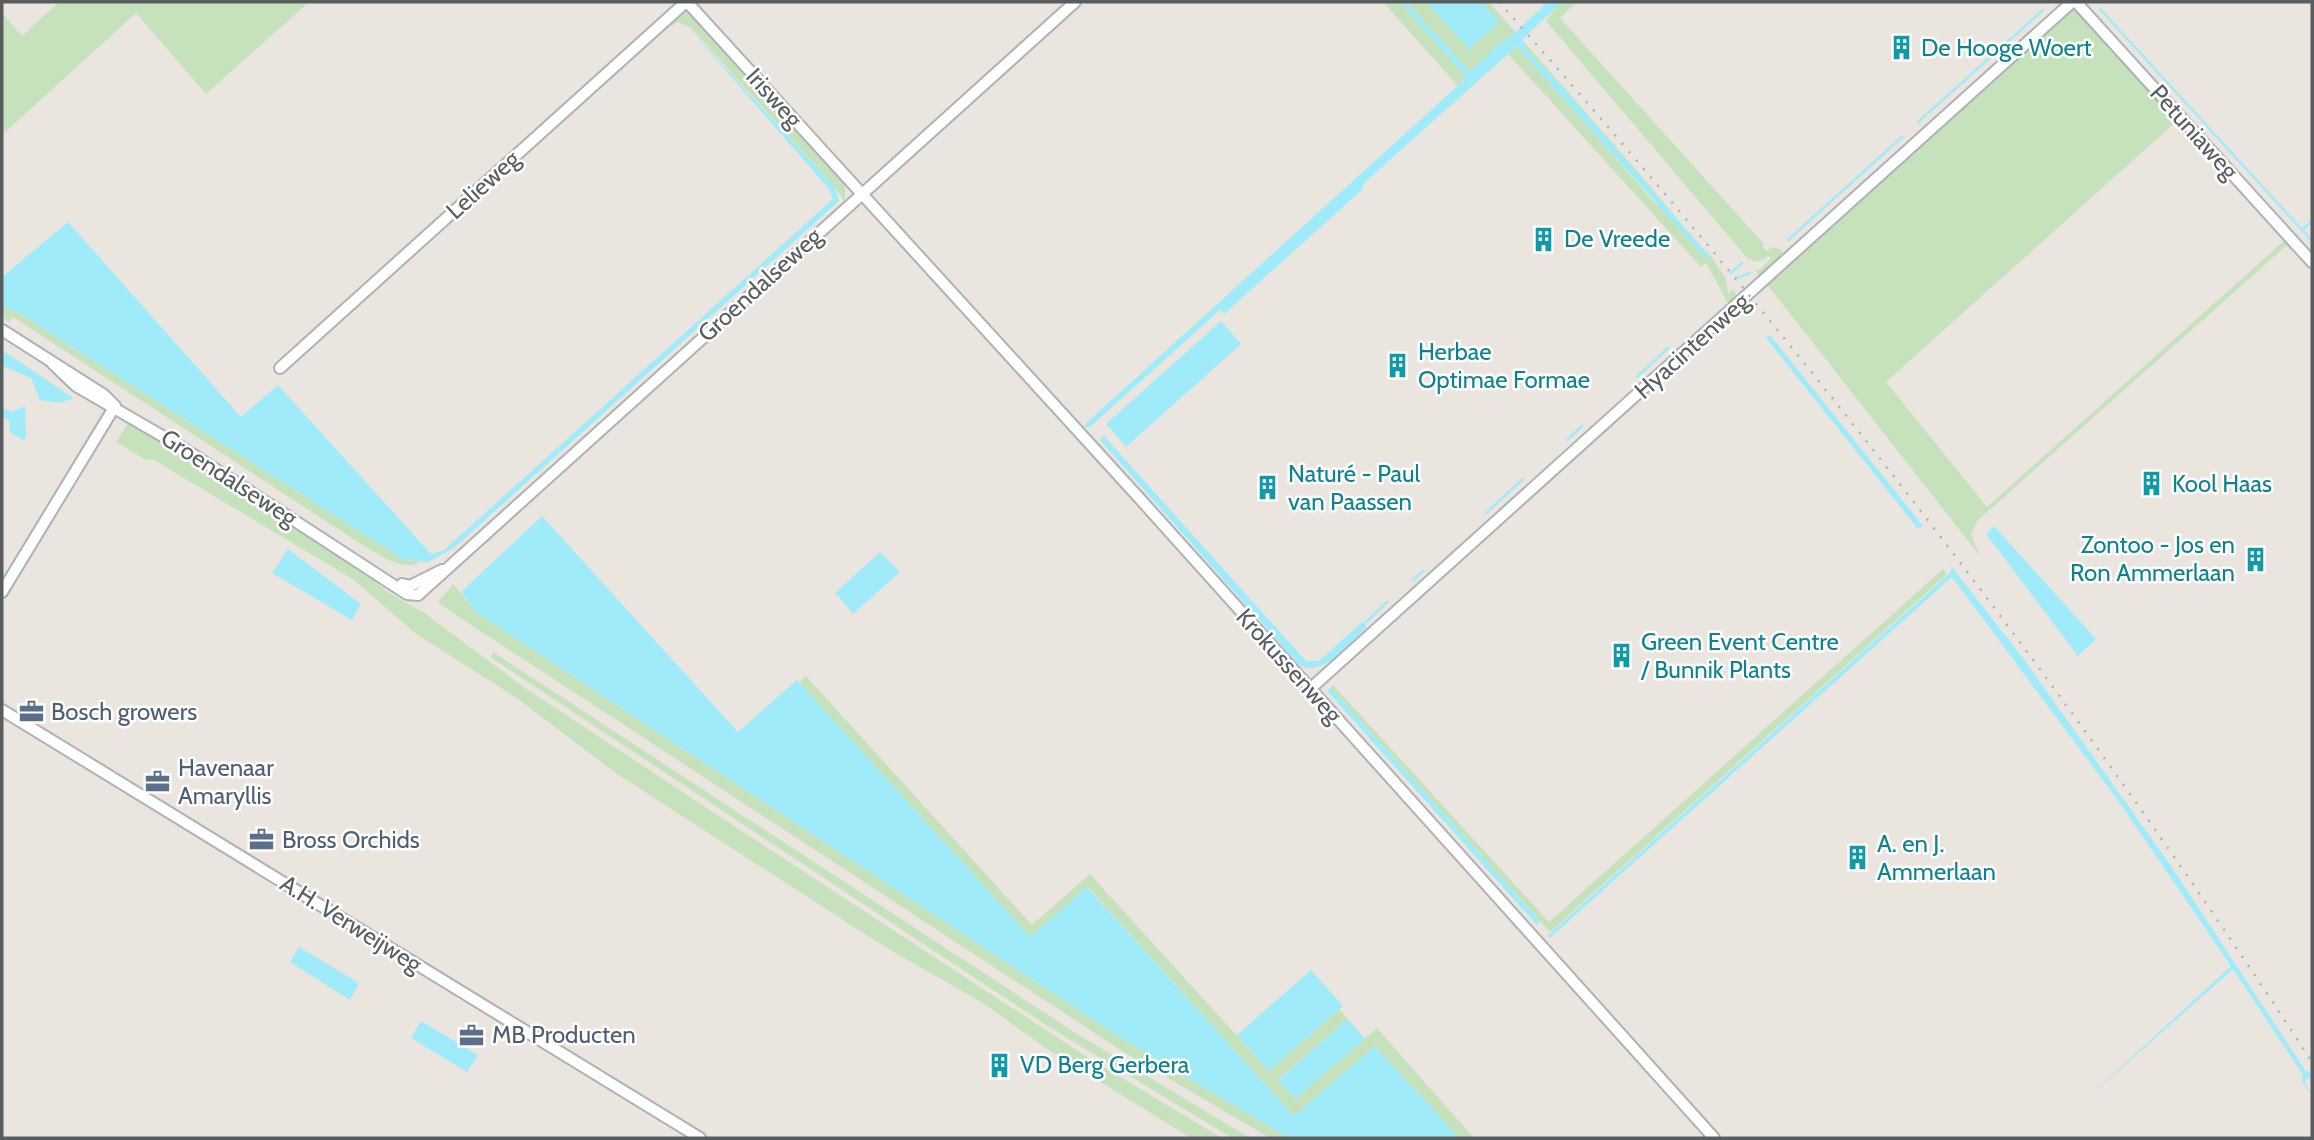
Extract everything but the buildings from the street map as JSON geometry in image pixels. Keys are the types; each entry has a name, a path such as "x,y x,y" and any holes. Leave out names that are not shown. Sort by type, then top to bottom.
{"street":[{"name":"Irisweg","path":"686,2 862,195"},
{"name":"Lelieweg","path":"280,368 686,2"},
{"name":"Groendalseweg","path":"418,595 1076,2"},
{"name":"Petuniaweg","path":"2074,2 2312,262"},
{"name":"Hyacintenweg","path":"1310,689 2074,2"},
{"name":"Krokussenweg","path":"862,195 1714,1138"},
{"name":"Groendalseweg","path":"2,330 53,364 76,386 100,401 115,406 407,594 418,595"},
{"path":"2,592 115,406"},
{"name":"Groendalseweg","path":"402,584 410,586 444,569"},
{"name":"Groendalseweg","path":"379,574 388,575 418,595"},
{"name":"A.H. Verweijweg","path":"2,710 700,1138"}],"green space":[{"path":"59,2 309,2 206,94 136,13 2,135 2,13 22,36"},
{"path":"1383,2 1400,2 1461,71 1465,77 1458,86"},
{"path":"1406,2 1489,2 1517,34 1503,41 1470,72"},
{"path":"1561,2 1577,2 1560,18 1764,244 1762,247 1767,251 1772,247 1780,249 1784,255 1760,276 1755,270 1760,270 1771,258 1769,256 1758,262 1748,259 1546,21"},
{"path":"2071,9 2075,9 2179,119 1886,382 1987,507 2286,239 2293,247 2290,250 2286,246 1977,521 1971,534 1980,556 1766,283"},
{"path":"688,13 695,17 845,184 845,203 835,187 690,27 677,22 673,26 669,23 680,14"},
{"path":"1526,44 1710,254 1726,279 1728,294 1734,289 1736,296 1728,303 1706,263 1701,267 1507,53 1518,46 1522,49 1651,199 1694,237 1525,48"},
{"path":"2,306 18,312 404,560 420,562 413,565 400,564 367,548 13,317 9,322 2,317"},
{"path":"130,420 351,562 389,593 423,612 525,688 754,839 1087,1057 1222,1138 1191,1138 1047,1049 983,1003 885,947 617,774 518,699 415,633 354,580 152,459 146,460 116,442"},
{"path":"1943,569 1947,574 1550,932 1331,688 1333,685 1549,922"},
{"path":"453,584 476,612 1116,1035 1289,1138 1270,1138 1122,1051 459,617 438,602"},
{"path":"493,652 1074,1032 1250,1138 1232,1138 1049,1027 490,657"},
{"path":"806,676 1032,925 1090,874 1269,1071 1339,1009 1348,1019 1278,1079 1295,1099 1377,1028 1474,1138 1459,1138 1375,1046 1295,1117 1088,887 1030,937 799,683"}],"water":[{"path":"1400,2 1406,2 1470,72 1503,41 1517,34 1526,44 1525,48 1562,86 1710,257 1706,259 1517,46 1363,184 1363,189 1224,314 1221,309 1090,427 1085,427 1084,425 1463,81 1465,77 1461,71"},
{"path":"1426,2 1481,2 1499,22 1469,49"},
{"path":"686,25 835,187 839,201 455,547 428,562 404,560 18,312 2,306 2,277 68,222 241,417 278,385 431,554 444,550 833,199 829,189"},
{"path":"1221,321 1241,344 1126,447 1106,424"},
{"path":"1770,335 1923,526 1918,529 1766,338"},
{"path":"2,350 72,399 59,403 40,400 31,378 2,366"},
{"path":"25,406 26,438 23,440 10,432 9,420 2,417 2,408 12,412"},
{"path":"1104,436 1306,661 1319,661 1362,622 1367,627 1327,663 1308,668 1299,665 1100,440"},
{"path":"542,516 738,732 797,680 1030,937 1087,887 1294,1116 1375,1046 1459,1138 1289,1138 1116,1035 476,612 461,592"},
{"path":"1994,526 2096,639 2078,656 1986,534"},
{"path":"288,549 361,604 352,620 272,573"},
{"path":"880,552 900,572 853,614 835,593"},
{"path":"1951,566 2023,658 2171,866 2305,1070 2312,1074 2312,1079 2306,1078 2305,1082 2312,1097 2302,1081 2303,1075 2233,969 2071,1113 2231,966 2119,802 1952,577 1551,937 1547,936 1951,572"},
{"path":"1331,688 1540,921 1537,925 1327,691"},
{"path":"299,947 359,983 350,1000 290,962"},
{"path":"1311,970 1343,1006 1269,1071 1237,1035"},
{"path":"1348,1019 1365,1039 1295,1099 1278,1080"},
{"path":"421,1021 478,1055 467,1072 411,1038"}],"pier":[{"path":"1534,52 1696,235 1712,259 1607,135"}],"waterway":[{"path":"1510,44 1555,2"},
{"path":"2100,9 2302,230"},
{"path":"1918,122 2043,10"},
{"path":"1788,240 1902,137"},
{"path":"2312,221 2302,230 2312,241"},
{"path":"1731,273 1742,263"},
{"path":"1736,278 1750,273"},
{"path":"1637,377 1668,348"},
{"path":"1567,440 1582,426"},
{"path":"1486,513 1523,479"},
{"path":"1413,580 1423,571"},
{"path":"1364,624 1387,602"}],"railway":[{"path":"1499,2 1717,256 1925,517 2124,785 2312,1062"}],"place":[{"name":"De Hooge Woert","path":"1901,48"},
{"name":"De Vreede","path":"1544,239"},
{"name":"Herbae Optimae Formae","path":"1398,366"},
{"name":"Kool Haas","path":"2152,484"},
{"name":"Naturé - Paul van Paassen","path":"1268,488"},
{"name":"Zontoo - Jos en Ron Ammerlaan","path":"2255,559"},
{"name":"Green Event Centre / Bunnik Plants","path":"1621,656"},
{"name":"Bosch growers","path":"31,712"},
{"name":"Havenaar Amaryllis","path":"158,782"},
{"name":"Bross Orchids","path":"262,840"},
{"name":"A. en J. Ammerlaan","path":"1857,858"},
{"name":"MB Producten","path":"472,1035"},
{"name":"VD Berg Gerbera","path":"1000,1065"}]}
